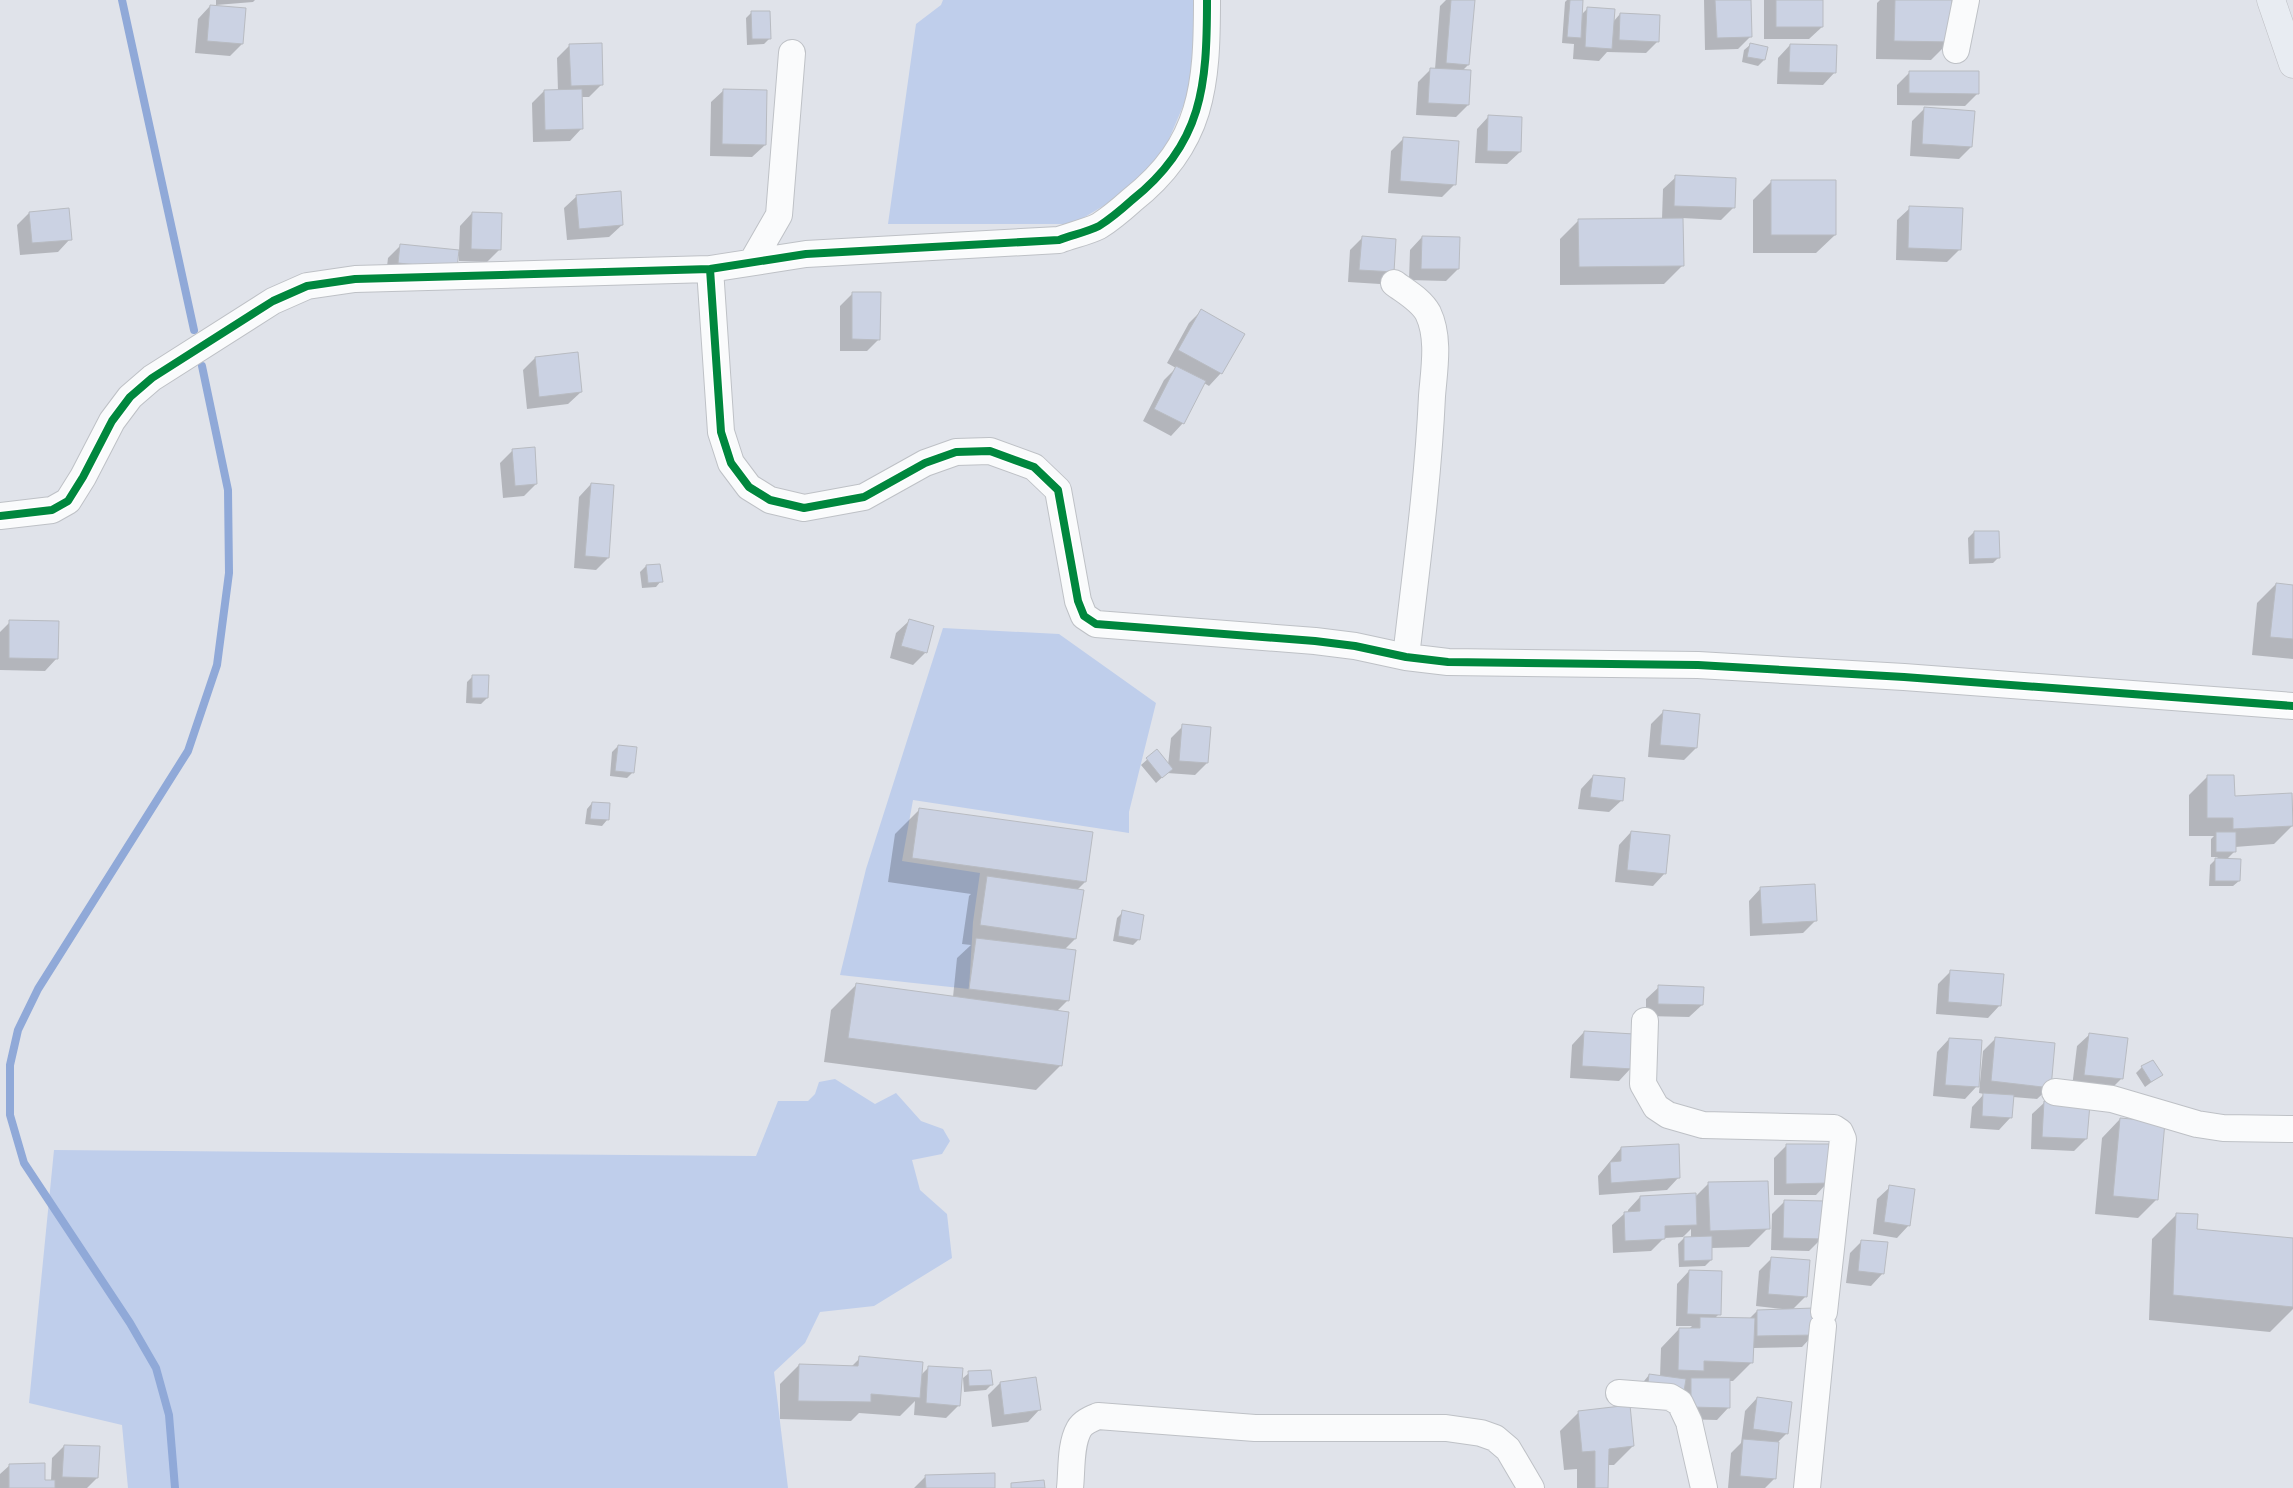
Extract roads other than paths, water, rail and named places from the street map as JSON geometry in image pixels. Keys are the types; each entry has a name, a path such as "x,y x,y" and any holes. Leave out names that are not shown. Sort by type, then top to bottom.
{"main road":[{"path":"2271,0 2293,64"}],"street":[{"path":"0,516 52,510 68,501 112,421 130,397 152,378 273,300 307,286 355,279 710,269 806,254 1059,240 1098,226 1153,184 1168,168 1187,136 1200,101 1205,74 1207,0"},
{"path":"1956,50 1966,0"},
{"path":"752,262 779,215 792,53"},
{"path":"710,269 721,432 731,464 749,487 770,500 804,508 864,497 925,463 956,452 990,451 1034,467 1058,490 1078,601 1084,616 1096,624 1315,641 1355,646 1406,657 1448,662 1698,665 1904,676 2293,706"},
{"path":"1394,283 1419,302 1428,314 1434,336 1435,356 1430,446 1406,657"},
{"path":"1645,1021 1643,1084 1656,1107 1668,1115 1703,1125 1834,1128 1840,1132 1843,1140 1807,1488"},
{"path":"2055,1092 2112,1099 2197,1124 2223,1128 2293,1129"},
{"path":"1619,1394 1670,1398 1680,1403 1689,1422 1704,1488"},
{"path":"1070,1488 1074,1447 1079,1429 1088,1420 1098,1416 1255,1428 1446,1428 1481,1433 1495,1438 1508,1449 1532,1488"}],"waterway":[{"path":"122,0 194,330"},
{"path":"175,1488 169,1415 156,1368 130,1323 24,1163 10,1115 10,1065 18,1030 38,989 188,751 217,665 229,573 228,490 202,366"}]}
